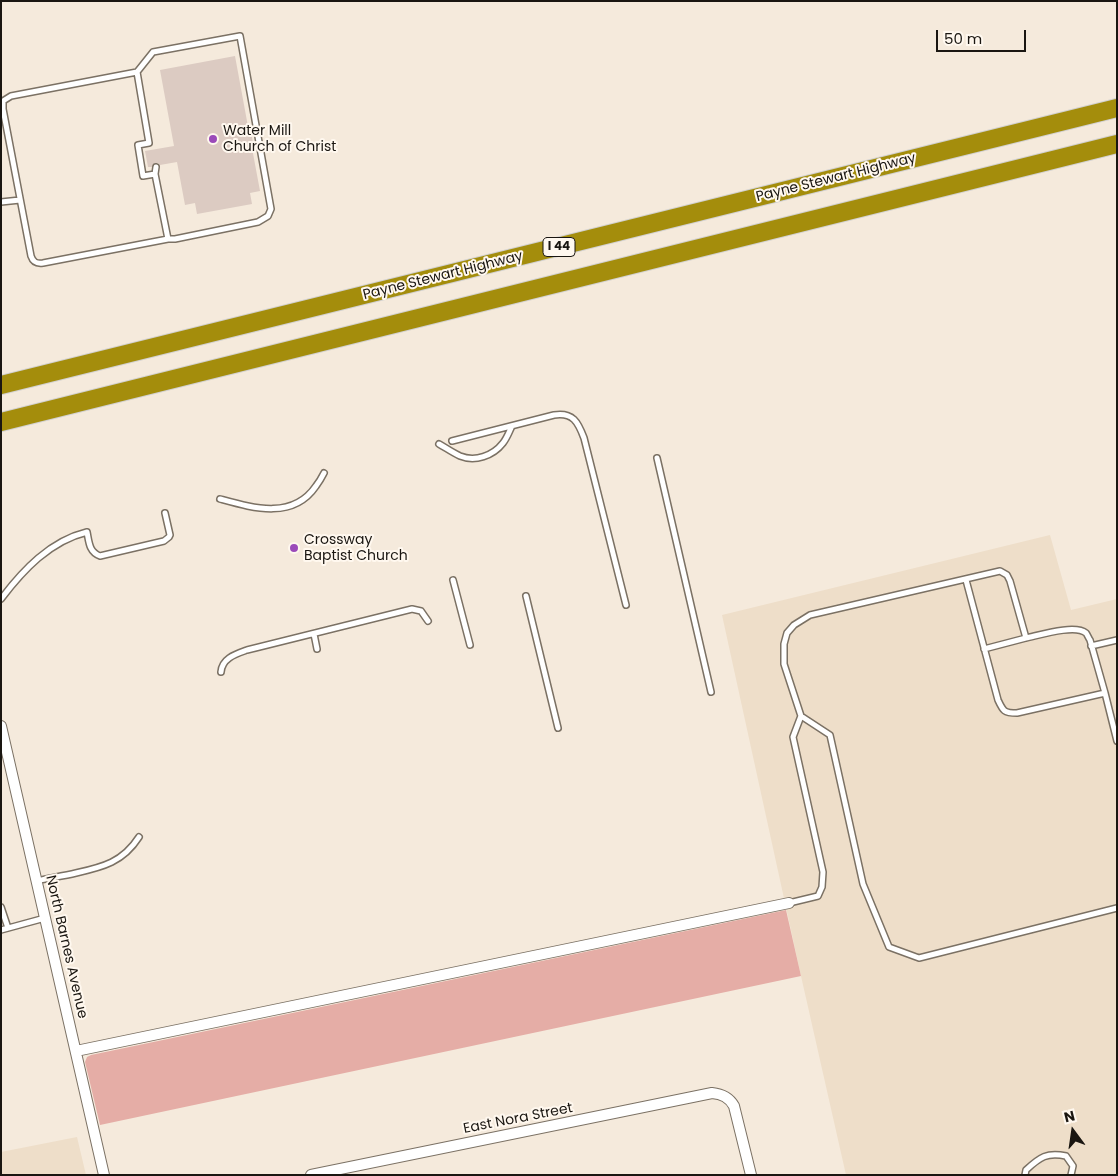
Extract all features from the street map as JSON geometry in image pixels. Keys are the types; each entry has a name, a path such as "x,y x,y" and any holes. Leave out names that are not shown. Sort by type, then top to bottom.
{"highway":[{"name":"Payne Stewart Highway","path":"1,385 1117,108"},
{"path":"1,422 1117,144"}],"street":[{"name":"North Barnes Avenue","path":"1,726 5,764 46,918 104,1175"},
{"path":"76,1051 790,903"},
{"name":"East Nora Street","path":"311,1175 712,1093 721,1094 730,1100 736,1109 751,1175"}],"lane":[{"path":"240,36 271,209 268,216 258,222 38,263 34,262 31,256 20,200 2,109 5,99 11,96 136,72 153,52 240,36"},
{"path":"136,72 149,143 152,149"},
{"path":"149,143 138,145 143,176 156,174"},
{"path":"156,167 168,239"},
{"path":"1,202 20,200"},
{"path":"452,441 561,414 570,416 579,426 584,438 626,605"},
{"path":"439,444 459,456 480,458 487,456 498,448 507,438 512,426"},
{"path":"657,458 711,692"},
{"path":"220,499 260,509 282,508 294,504 310,494 324,473"},
{"path":"1,598 21,574 36,560 66,539 87,532 93,552 100,556 164,540 169,537 170,532 165,513"},
{"path":"1026,638 1010,582 1007,575 1000,572 810,616 794,625 787,633 784,644 784,664 801,716 830,735 863,884 889,947 919,958 1117,908"},
{"path":"453,580 470,645"},
{"path":"966,580 998,700 1003,710 1008,713 1017,713 1105,693"},
{"path":"526,596 558,728"},
{"path":"221,672 222,664 228,658 247,650 412,609 421,611 428,621"},
{"path":"984,649 1068,630 1077,630 1086,634 1105,693 1117,741"},
{"path":"314,634 317,648"},
{"path":"1091,646 1117,640"},
{"path":"790,903 818,896 822,887 823,872 793,737 801,716"},
{"path":"36,881 93,870 107,865 126,854 139,837"},
{"path":"1,907 8,928"},
{"path":"1,930 46,918"},
{"path":"1025,1175 1026,1170 1040,1158 1055,1154 1066,1156 1073,1166 1071,1175"}],"shaded area":[{"path":"1050,535 1071,610 1117,599 1117,1175 846,1175 722,615"},
{"path":"786,910 801,976 100,1125 85,1062 87,1057 91,1055"},
{"path":"77,1137 86,1175 1,1175 1,1152"}],"building":[{"name":"Water Mill Church of Christ","path":"235,56 249,132 251,132 254,148 252,148 260,191 250,193 252,204 197,214 195,203 185,205 177,162 160,165 155,163 152,167 148,167 145,151 174,146 160,70"}],"place":[{"name":"Water Mill Church of Christ","path":"213,139"},
{"name":"Crossway Baptist Church","path":"294,548"}]}
